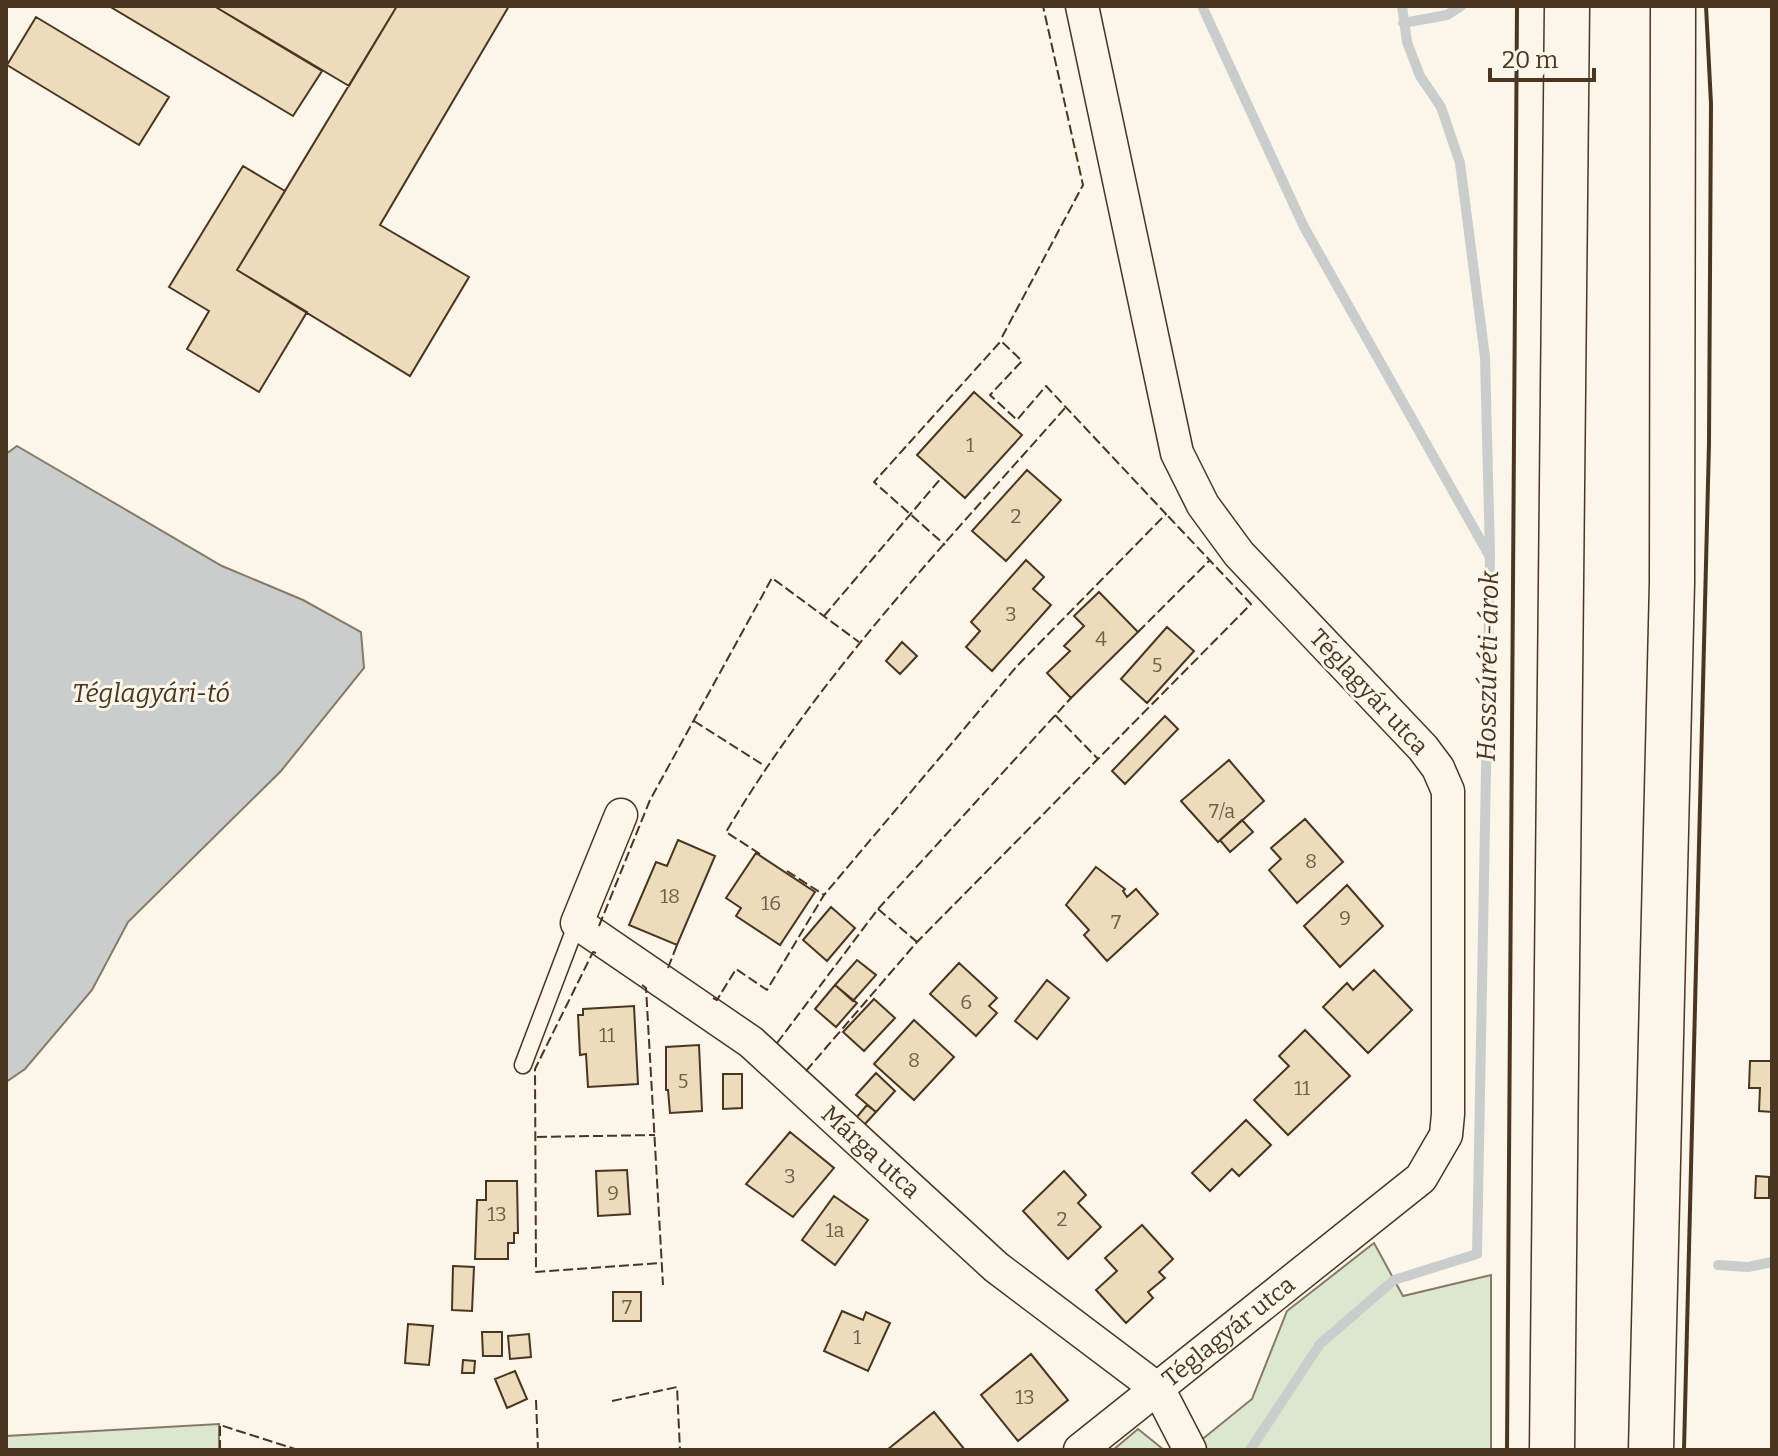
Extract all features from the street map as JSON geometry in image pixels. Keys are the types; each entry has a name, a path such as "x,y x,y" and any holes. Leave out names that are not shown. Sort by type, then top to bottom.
{"highway":[{"path":"1552,1450 1567,6"},
{"path":"1651,1450 1672,583 1673,6"}],"street":[{"name":"Téglagyár utca","path":"1080,1450 1421,1178 1446,1135 1448,791 1438,768 1423,748 1239,554 1203,505 1177,453 1082,6"},
{"path":"577,923 621,815"},
{"name":"Márga utca","path":"577,923 751,1042 996,1267 1159,1390"},
{"path":"1159,1390 1190,1450"}],"lane":[{"path":"523,1065 565,964 577,923"}],"green space":[{"path":"1374,1243 1403,1296 1491,1275 1491,1450 1189,1450 1252,1399 1287,1311"},
{"path":"219,1424 219,1450 6,1450 6,1436"},
{"path":"1138,1429 1164,1450 1113,1450"}],"water":[{"name":"Téglagyári-tó","path":"17,446 222,566 303,600 361,632 364,668 281,771 128,922 92,990 25,1069 6,1082 6,454"}],"building":[{"path":"109,6 214,6 322,71 293,116"},
{"path":"214,6 397,6 349,86"},
{"path":"397,6 509,6 380,225 469,277 410,376 237,270"},
{"path":"36,17 169,97 139,145 7,65"},
{"path":"243,166 285,191 237,270 307,312 259,392 187,349 209,311 169,287"},
{"path":"974,392 1022,435 965,498 917,455"},
{"path":"1027,470 1061,500 1006,561 972,531"},
{"path":"1026,560 1044,577 1033,589 1051,605 992,671 966,647 980,631 971,622"},
{"path":"1099,592 1138,632 1071,698 1047,673 1070,651 1064,646 1084,626 1074,616"},
{"path":"1167,627 1194,651 1147,703 1121,679"},
{"path":"902,642 917,656 900,674 886,661"},
{"path":"1165,716 1178,729 1125,784 1112,771"},
{"path":"1229,760 1264,801 1218,842 1181,801"},
{"path":"1305,819 1343,862 1297,903 1269,870 1281,859 1271,848"},
{"path":"1242,820 1253,832 1230,852 1220,840"},
{"path":"678,840 715,856 677,945 629,925 656,862 667,866"},
{"path":"756,853 815,892 780,945 736,916 741,908 726,898"},
{"path":"1096,867 1125,889 1123,891 1127,897 1136,889 1158,914 1107,961 1084,935 1089,930 1066,905"},
{"path":"1347,885 1383,926 1340,967 1304,926"},
{"path":"831,907 855,928 827,961 803,940"},
{"path":"857,960 876,975 853,1001 835,985"},
{"path":"959,963 997,998 989,1006 997,1013 976,1036 930,994"},
{"path":"1374,970 1412,1010 1368,1053 1323,1007 1347,983 1353,990"},
{"path":"1047,980 1069,998 1037,1039 1015,1021"},
{"path":"835,985 857,1003 836,1027 815,1009"},
{"path":"874,999 895,1018 864,1051 843,1032"},
{"path":"634,1006 638,1084 588,1087 586,1054 580,1055 578,1015 583,1015 583,1009"},
{"path":"914,1020 954,1057 914,1100 874,1064"},
{"path":"1305,1030 1350,1076 1288,1135 1254,1100 1289,1066 1279,1056"},
{"path":"699,1045 702,1111 670,1113 666,1090 666,1047"},
{"path":"1750,1061 1772,1061 1772,1112 1759,1111 1760,1088 1749,1088"},
{"path":"876,1073 895,1091 876,1112 856,1095"},
{"path":"723,1074 742,1074 742,1108 723,1109"},
{"path":"867,1105 876,1112 864,1125 856,1118"},
{"path":"1246,1120 1271,1145 1239,1176 1232,1169 1210,1191 1192,1173"},
{"path":"790,1132 834,1168 793,1217 746,1184"},
{"path":"627,1170 630,1214 598,1216 596,1171"},
{"path":"1064,1171 1086,1195 1078,1203 1101,1227 1068,1259 1023,1211"},
{"path":"1756,1176 1769,1177 1769,1198 1755,1198"},
{"path":"486,1181 517,1181 518,1233 514,1233 514,1243 508,1243 508,1259 475,1259 477,1200 486,1200"},
{"path":"834,1196 868,1220 835,1265 802,1240"},
{"path":"1142,1225 1173,1259 1159,1272 1165,1278 1148,1292 1153,1298 1126,1323 1096,1290 1117,1271 1105,1258"},
{"path":"453,1266 474,1267 472,1311 452,1310"},
{"path":"613,1292 641,1292 641,1321 613,1321"},
{"path":"842,1311 863,1320 866,1312 890,1323 868,1371 824,1351"},
{"path":"408,1324 433,1326 429,1365 405,1363"},
{"path":"482,1332 502,1332 502,1356 483,1356"},
{"path":"529,1334 531,1357 510,1359 508,1336"},
{"path":"1031,1354 1068,1400 1018,1441 981,1395"},
{"path":"463,1360 475,1361 474,1373 462,1373"},
{"path":"515,1371 527,1399 507,1408 495,1379"},
{"path":"934,1412 965,1450 887,1450"}],"waterway":[{"name":"Hosszúréti-árok","path":"1202,6 1304,227 1490,557 1477,1254 1394,1280 1320,1344 1250,1450"},
{"path":"1402,6 1407,42 1420,76 1441,107 1460,163 1485,357 1490,554"},
{"path":"1403,23 1447,15 1461,6"},
{"path":"1718,1265 1748,1267 1772,1262"}],"fence":[{"path":"1002,337 1083,185 1043,6"},
{"path":"713,998 717,1000 736,969 767,990 824,895 1017,666 1166,514 1046,386 1017,420 990,395 1022,361 1001,341 874,482 945,545"},
{"path":"760,854 726,832 762,774 885,612 1065,408"},
{"path":"824,616 942,477"},
{"path":"806,1071 917,942 1251,604 1166,514"},
{"path":"1138,632 1210,560"},
{"path":"599,926 650,800 772,578 859,642"},
{"path":"777,1043 878,909 1071,698"},
{"path":"1055,715 1098,759"},
{"path":"694,721 765,766"},
{"path":"787,871 824,895"},
{"path":"878,909 917,942"},
{"path":"668,968 677,945"},
{"path":"596,953 593,952 535,1069 536,1272 662,1263"},
{"path":"642,985 646,988 663,1285"},
{"path":"537,1137 655,1135"},
{"path":"612,1401 677,1387 680,1450"},
{"path":"536,1400 538,1450"},
{"path":"220,1450 220,1425 298,1450"}],"wall":[{"path":"1507,1450 1517,6"},
{"path":"1684,1450 1709,443 1711,104 1706,6"}]}
